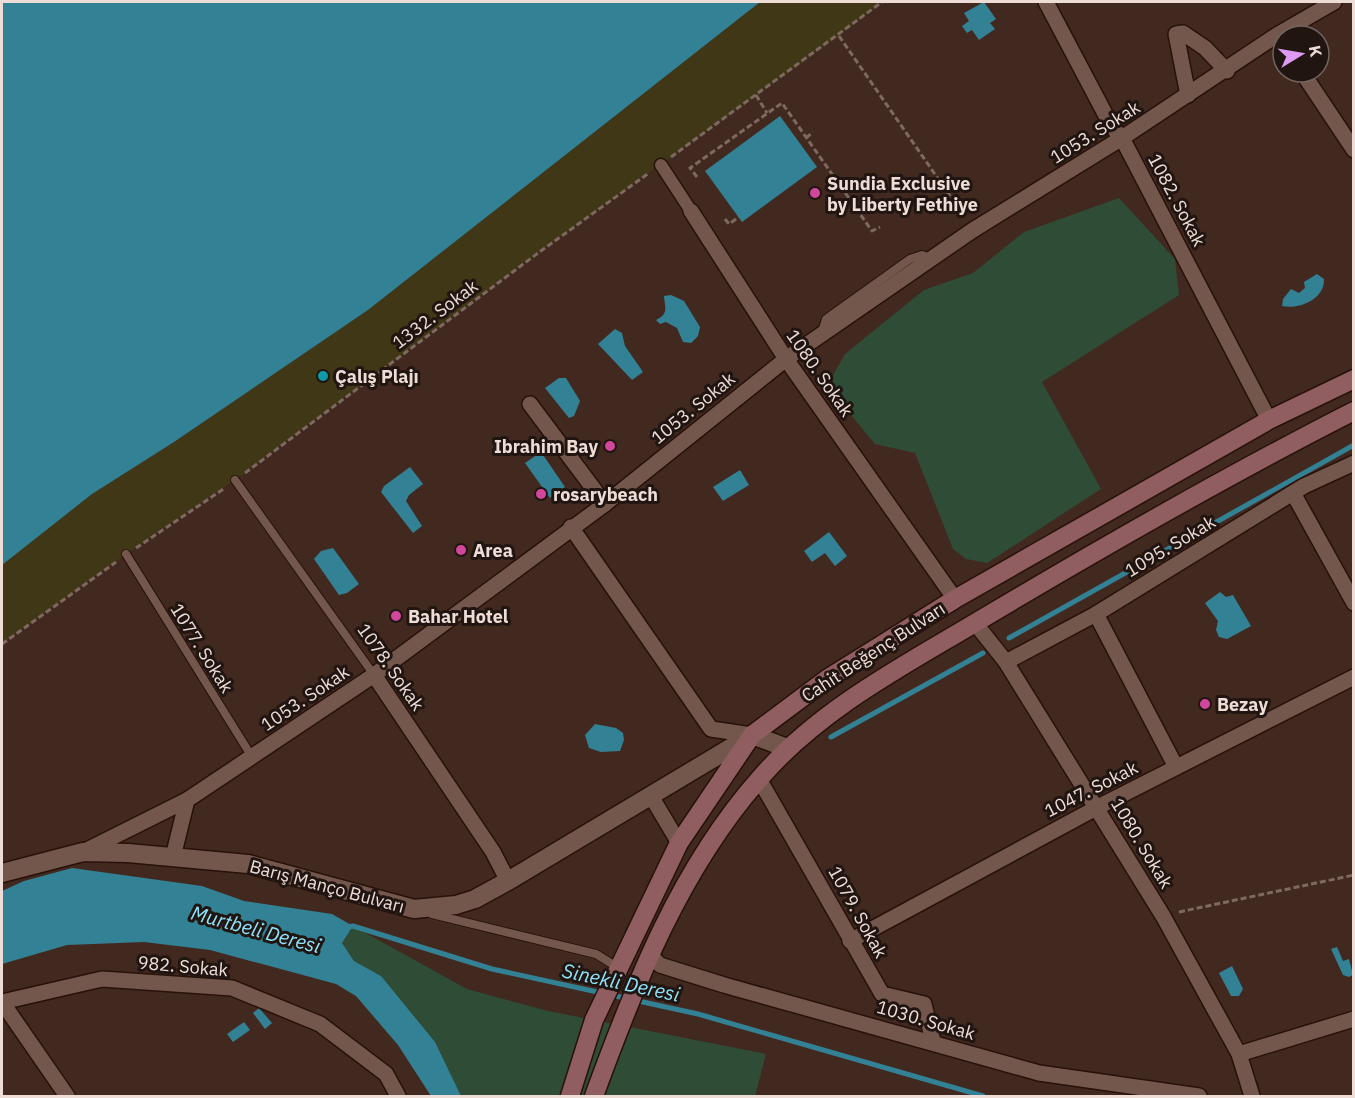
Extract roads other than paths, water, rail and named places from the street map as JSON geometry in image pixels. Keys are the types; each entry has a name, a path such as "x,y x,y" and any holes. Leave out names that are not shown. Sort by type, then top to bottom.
{"main road":[{"name":"Cahit Beğenç Bulvarı","path":"570,1096 594,1020 615,972 679,843 752,735 827,680 955,599 1269,420 1353,379"},
{"name":"Cahit Beğenç Bulvarı","path":"594,1096 638,982 695,866 759,779 787,748 874,681 1227,478 1353,411"}],"street":[{"name":"1082. Sokak","path":"1046,2 1112,127 1122,138 1269,420"},
{"name":"1053. Sokak","path":"1301,24 1328,3"},
{"path":"1188,94 1176,34 1183,33 1205,48 1227,71"},
{"name":"1053. Sokak","path":"83,852 187,800 374,675 605,504 786,359 973,230 1122,138 1188,94 1271,45"},
{"path":"1310,84 1353,150"},
{"name":"1080. Sokak","path":"661,165 786,359 955,599"},
{"path":"530,404 605,504"},
{"name":"1095. Sokak","path":"1006,662 1096,614 1293,493 1353,463"},
{"path":"1293,493 1353,603"},
{"path":"571,527 711,729 752,735 787,748"},
{"path":"1096,614 1176,767"},
{"name":"1080. Sokak","path":"975,623 1006,662 1098,807 1163,916 1239,1054 1252,1096"},
{"name":"1078. Sokak","path":"374,675 493,852 508,881"},
{"name":"1047. Sokak","path":"850,941 1098,807 1353,676"},
{"name":"Barış Manço Bulvarı","path":"2,873 83,852 173,857 248,864 414,909 456,905 475,899 508,881 752,735"},
{"name":"1079. Sokak","path":"759,779 882,994 924,1004 933,1041"},
{"path":"651,796 679,843"},
{"path":"173,857 187,800"},
{"name":"1030. Sokak","path":"650,955 660,965 724,985 933,1041 1040,1073 1199,1096"},
{"name":"982. Sokak","path":"2,1002 102,979 232,988 320,1024 386,1074 398,1096"},
{"path":"2,1002 67,1096"},
{"path":"1239,1054 1353,1019"}],"lane":[{"name":"1078. Sokak","path":"236,480 374,675"},
{"name":"1077. Sokak","path":"126,554 252,757"},
{"path":"414,909 596,954 615,972"}],"water":[{"path":"2,2 760,2 368,310 174,442 92,494 2,565"},
{"path":"984,2 996,19 990,23 995,29 979,40 972,30 967,33 962,26 969,21 964,13"},
{"path":"780,116 817,167 742,222 705,171"},
{"path":"1317,274 1324,279 1323,286 1316,297 1310,302 1296,306 1282,306 1283,299 1291,289 1299,293 1305,288 1304,282"},
{"path":"671,295 684,301 700,327 698,336 691,343 683,342 677,328 666,322 660,324 656,320 665,313 664,296"},
{"path":"615,329 622,333 625,346 643,372 632,380 598,344"},
{"path":"559,378 566,378 580,401 574,416 569,418 545,388"},
{"path":"541,452 565,487 550,498 525,463"},
{"path":"410,467 423,484 409,495 406,501 422,526 413,533 381,492 384,486"},
{"path":"740,470 749,485 723,501 713,487"},
{"path":"829,532 847,556 835,566 825,553 812,562 804,551"},
{"path":"333,548 359,584 347,593 339,595 314,559 321,551"},
{"path":"1220,592 1226,597 1233,595 1251,626 1227,639 1219,637 1216,630 1218,621 1205,603"},
{"path":"595,724 616,728 623,733 624,740 620,751 601,752 589,748 585,735"},
{"name":"Murtbeli Deresi","path":"72,868 202,886 244,901 332,914 353,926 342,943 354,961 381,976 435,1042 461,1096 431,1096 398,1045 356,996 336,984 210,950 144,942 67,945 2,964 2,891 24,881"},
{"path":"1337,947 1343,961 1349,959 1353,975 1349,977 1343,975 1331,949"},
{"path":"1232,966 1243,989 1239,996 1231,996 1219,973"},
{"path":"259,1008 272,1023 265,1029 253,1013"},
{"path":"244,1022 250,1030 233,1042 227,1034"}],"waterway":[{"path":"1009,638 1354,445"},
{"path":"831,737 983,653"},
{"name":"Sinekli Deresi","path":"347,927 353,926 492,969 602,993"},
{"name":"Sinekli Deresi","path":"611,995 698,1014 983,1096"}],"place":[{"name":"Sundia Exclusive by Liberty Fethiye","path":"815,193"},
{"name":"Çalış Plajı","path":"323,376"},
{"name":"Ibrahim Bay","path":"610,446"},
{"name":"rosarybeach","path":"541,494"},
{"name":"Area","path":"461,550"},
{"name":"Bahar Hotel","path":"396,616"},
{"name":"Bezay","path":"1205,704"}]}
